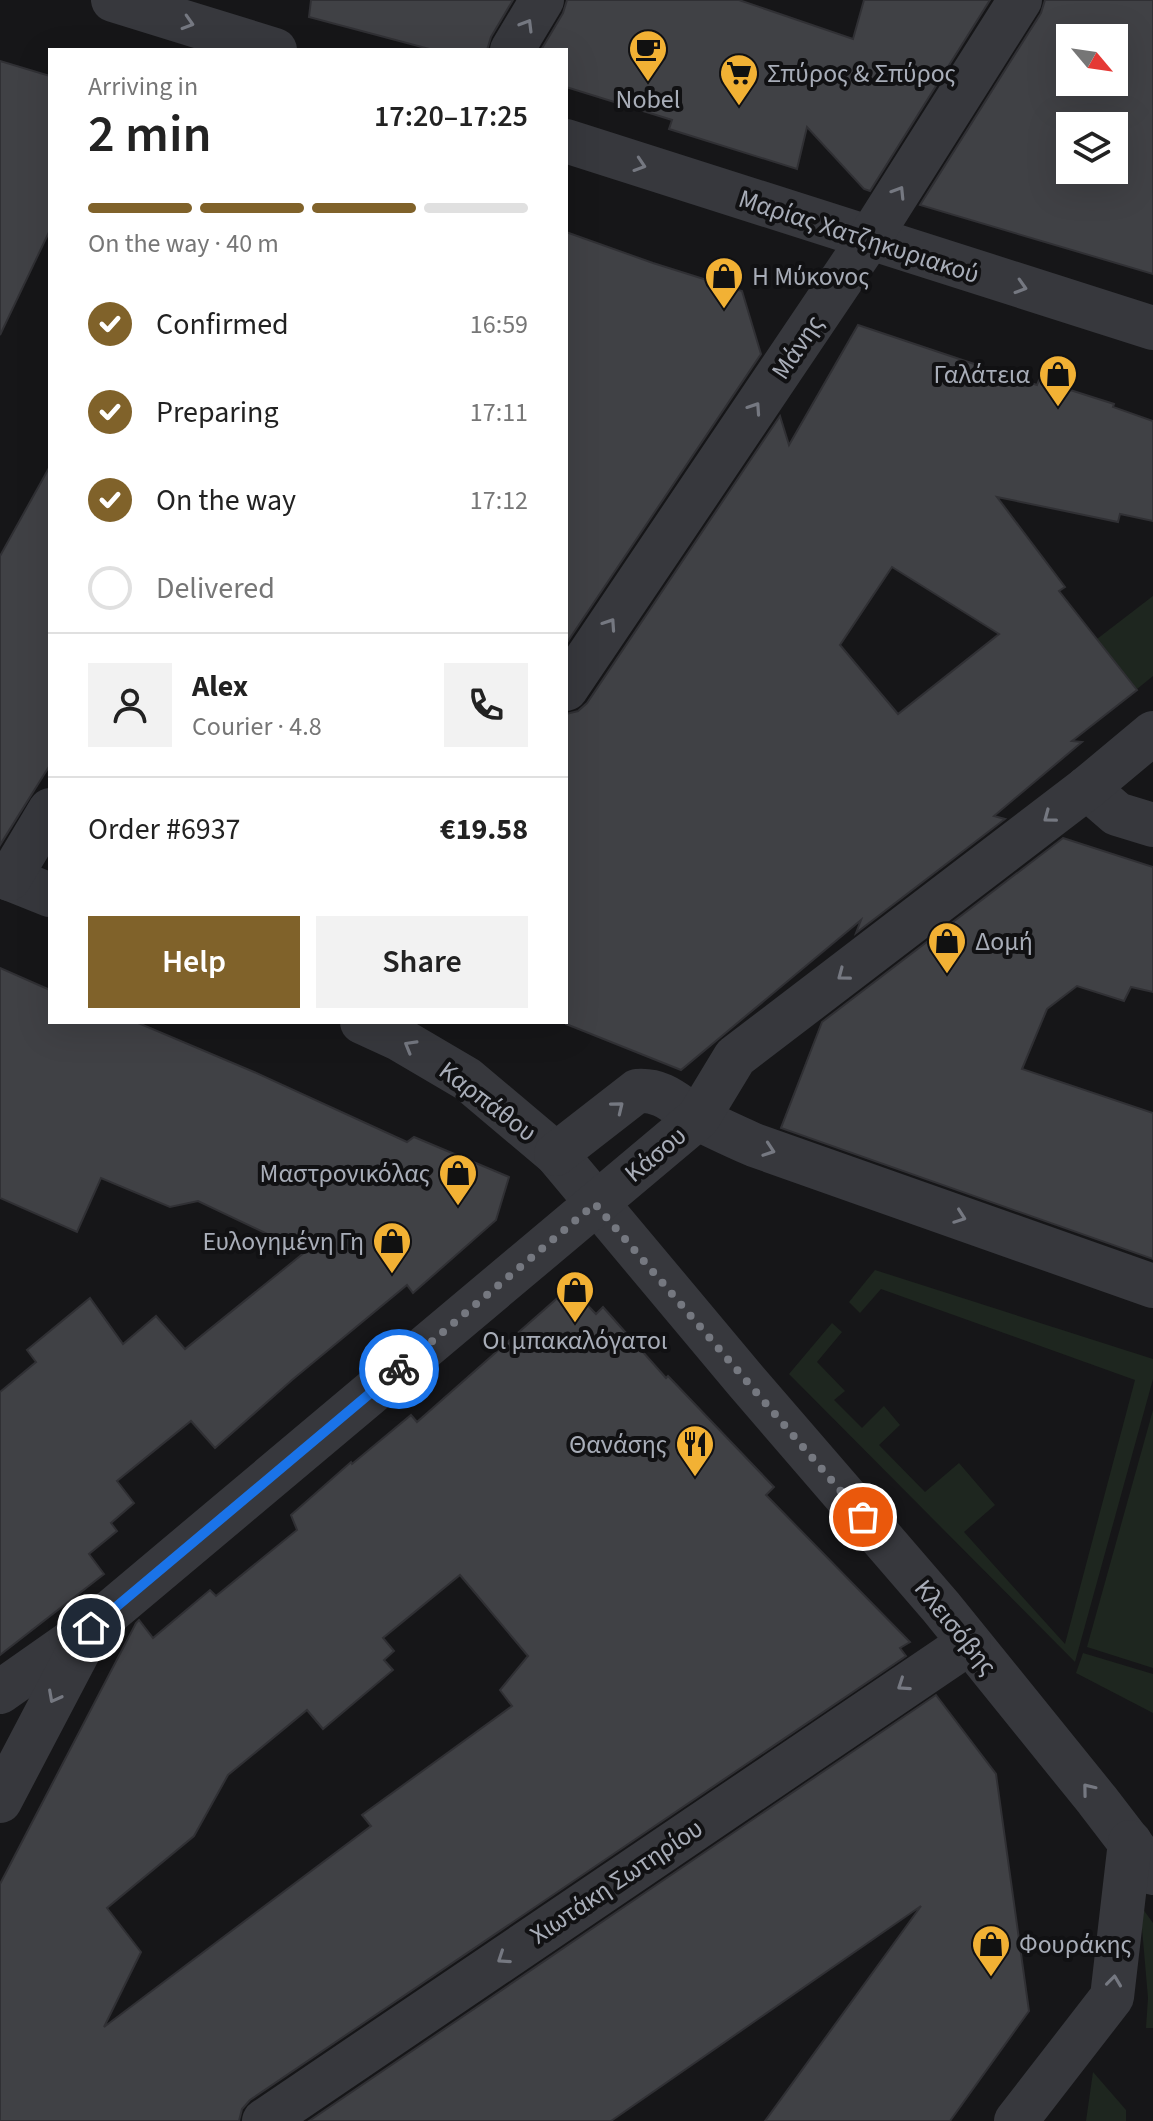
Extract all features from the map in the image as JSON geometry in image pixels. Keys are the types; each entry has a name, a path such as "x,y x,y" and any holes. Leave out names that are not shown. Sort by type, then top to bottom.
{"street":[{"path":"113,0 269,48"},
{"path":"513,48 542,0"},
{"name":"Μάνης","path":"568,686 869,239 1020,0"},
{"name":"Μαρίας Χατζηκυριακού","path":"568,142 1153,328"},
{"name":"Κάσου","path":"0,1692 91,1628 698,1118 735,1057 1087,788 1153,733"},
{"path":"1087,788 1117,814 1153,825"},
{"path":"48,813 4,877 48,894"},
{"name":"Καρπάθου","path":"366,1024 399,1039 467,1079 556,1154 595,1204"},
{"path":"556,1154 637,1091 651,1090 671,1098 698,1118 754,1145 1153,1286"},
{"name":"Κλεισόβης","path":"595,1204 969,1643 1142,1857"},
{"path":"0,1801 91,1628"},
{"name":"Χιωτάκη Σωτηρίου","path":"264,2121 969,1643"},
{"path":"1016,2121 1112,1997 1142,1857"},
{"path":"1050,2078 1052,2121"}],"shaded area":[{"path":"1153,596 1153,676 1137,689 1097,639"},
{"path":"875,1270 1153,1359 1153,1379 1075,1662 789,1374 832,1323 842,1332 817,1362 845,1391 834,1400 862,1428 884,1406 900,1425 879,1445 925,1492 959,1463 995,1505 964,1532 1065,1644 1135,1380 881,1289 860,1313 849,1302"},
{"path":"1153,1410 1153,1668 1087,1647"},
{"path":"1083,1653 1153,1674 1153,1713 1076,1673"},
{"path":"1140,1905 1153,1923 1153,2028 1146,2028 1148,1998"},
{"path":"1093,2072 1126,2110 1126,2121 1086,2121"}],"building":[{"path":"311,0 513,0 488,48 425,48 309,17"},
{"path":"567,0 739,0 853,39 864,0 990,0 870,191 864,189 807,127 797,169 669,129 672,120 568,88 568,48 542,48 563,13"},
{"path":"1045,0 1153,0 1153,274 920,205 1041,13"},
{"path":"0,61 48,75 48,234 0,335"},
{"path":"568,233 742,291 761,354 568,641"},
{"path":"858,325 1037,385 1039,380 1114,404 1113,407 1153,421 1153,521 1120,514 1118,522 997,497 1065,587 1059,591 1137,690 1072,741 1082,742 994,816 1005,819 856,933 861,920 681,1070 566,1024 568,714 578,711 587,703 780,416 789,445","holes":["892,567 999,634 898,714 840,645"]},
{"path":"48,470 48,768 0,845 0,556"},
{"path":"1063,838 1153,867 1153,992 1131,987 1124,1001 1077,986 1047,1009 1022,1069 1153,1113 1153,1259 781,1128 822,1022"},
{"path":"0,968 48,989 48,1024 141,1024 407,1142 414,1137 509,1177 496,1220 413,1293 407,1285 215,1448 191,1421 117,1481 134,1503 111,1523 117,1531 89,1554 104,1574 0,1655 0,1392 36,1362 27,1350 90,1298 123,1344 156,1316 185,1349 305,1252 198,1201 170,1207 101,1178 77,1232 0,1198"},
{"path":"570,1287 596,1314 603,1307 666,1378 668,1376 774,1487 766,1495 910,1642 900,1648 906,1656 250,2100 242,2109 239,2121 0,2121 0,1884 136,1623 139,1620 153,1638 210,1590 216,1596 297,1530 291,1515 351,1462 411,1415 417,1422","holes":["460,1575 528,1656 500,1690 512,1706 362,1815 371,1826 104,2027 141,1952 107,1908 194,1836 228,1775 307,1710 323,1729 393,1670 384,1660 394,1651 383,1638"]},
{"path":"936,1695 996,1774 1029,2011 950,2121 765,2121 921,1906 611,2121 309,2121"}],"way so far":[{"path":"399,1369 595,1204 863,1517"}],"place":[{"name":"Nobel","path":"648,83"},
{"name":"Σπύρος & Σπύρος","path":"739,107"},
{"name":"Η Μύκονος","path":"724,310"},
{"name":"Γαλάτεια","path":"1058,408"},
{"name":"Δομή","path":"947,975"},
{"name":"Μαστρονικόλας","path":"458,1207"},
{"name":"Ευλογημένη Γη","path":"392,1275"},
{"name":"Οι μπακαλόγατοι","path":"575,1324"},
{"name":"Θανάσης","path":"695,1478"},
{"name":"Φουράκης","path":"991,1978"}],"route":[{"path":"91,1628 399,1369"}]}
